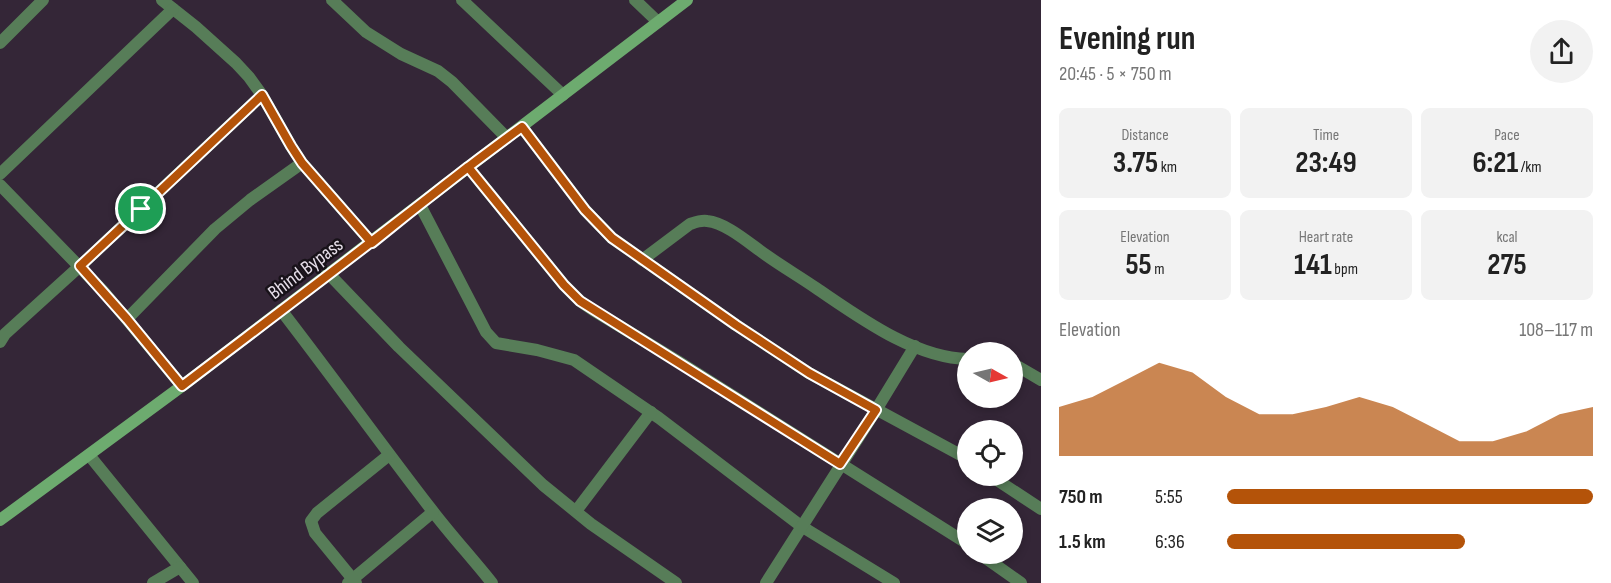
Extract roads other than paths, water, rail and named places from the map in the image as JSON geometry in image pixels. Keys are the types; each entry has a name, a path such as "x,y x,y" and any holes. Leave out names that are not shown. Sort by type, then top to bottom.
{"street":[{"path":"0,43 43,0"},
{"path":"162,0 236,63 249,77 302,163 372,243"},
{"path":"332,0 366,32 401,54 438,71 452,82 507,138"},
{"path":"462,0 563,95"},
{"path":"635,0 658,22"},
{"name":"Bhind Bypass","path":"2,515 89,455 182,386 687,0"},
{"path":"0,174 173,9"},
{"path":"0,342 5,334 262,95"},
{"path":"522,127 585,210 612,238 809,373 957,453"},
{"path":"127,319 215,228 302,163"},
{"path":"468,167 564,285 580,301 957,537"},
{"path":"0,185 80,266 182,386"},
{"path":"420,205 486,332 496,343 537,350 574,360 651,412 801,526 894,583"},
{"path":"642,260 690,224 708,221 720,225 748,242 894,337 948,357 957,358"},
{"path":"329,274 399,347 543,484 591,524 676,583"},
{"path":"281,310 433,512 492,583"},
{"path":"766,583 915,346"},
{"path":"1023,369 1041,380"},
{"path":"576,511 651,412"},
{"path":"89,455 193,583"},
{"path":"389,455 316,513 311,521 315,533 352,582 433,512"},
{"path":"1006,486 1041,509"},
{"path":"994,564 1021,583"},
{"path":"153,583 180,567"}]}
